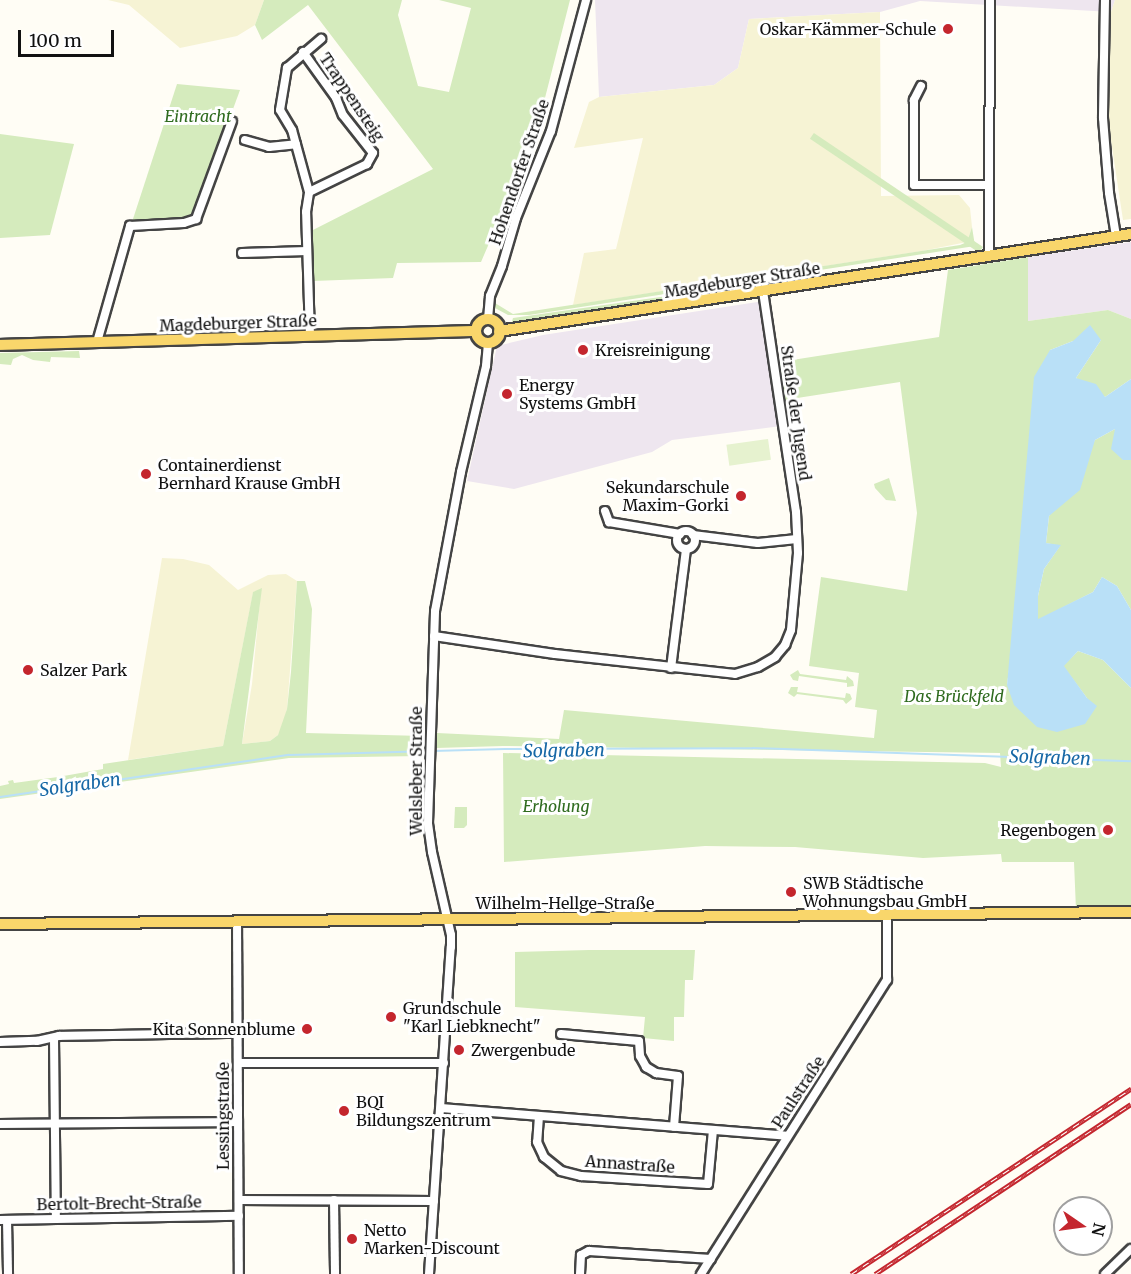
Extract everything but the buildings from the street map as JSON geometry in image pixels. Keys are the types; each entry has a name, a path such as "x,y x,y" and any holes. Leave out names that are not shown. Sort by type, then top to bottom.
{"main road":[{"name":"Magdeburger Straße","path":"500,331 1131,234"},
{"path":"488,319 496,322 500,331 496,338 488,342 481,340 476,331 481,322 488,319"},
{"name":"Magdeburger Straße","path":"0,345 476,331"},
{"name":"Wilhelm-Hellge-Straße","path":"0,924 1131,912"}],"street":[{"name":"Hohendorfer Straße","path":"488,319 490,296 502,266 516,218 551,131 586,0"},
{"path":"989,256 990,0"},
{"path":"1105,0 1103,118 1109,193 1116,236"},
{"path":"310,336 306,212 309,192 292,130 280,110 287,68 321,39"},
{"name":"Trappensteig","path":"303,52 336,98 343,115 373,153 367,164 309,192"},
{"path":"921,86 914,99 914,185 989,185"},
{"path":"97,342 130,226 184,223 196,219 232,121"},
{"path":"245,140 268,147 296,144"},
{"path":"242,253 307,251"},
{"name":"Straße der Jugend","path":"434,636 671,668 735,674 752,670 776,657 785,645 791,630 797,576 797,539 763,292"},
{"name":"Welsleber Straße","path":"429,1274 451,947 448,919 432,852 428,823 434,636 439,583 486,366 488,342"},
{"path":"605,511 609,522 680,534 688,532 693,535 758,543 797,539"},
{"path":"680,534 678,544 686,549"},
{"path":"671,668 686,549 693,544 693,535"},
{"name":"Paulstraße","path":"701,1274 887,980 887,916"},
{"name":"Lessingstraße","path":"237,921 239,1274"},
{"path":"0,1042 54,1039 58,1036 237,1034"},
{"path":"561,1034 639,1041 640,1056 646,1067 656,1072 678,1076 674,1127"},
{"path":"54,1039 56,1219"},
{"path":"238,1063 444,1063"},
{"path":"441,1108 787,1136"},
{"name":"Annastraße","path":"539,1116 537,1142 544,1157 561,1171 581,1176 708,1184 712,1130"},
{"path":"0,1124 238,1122"},
{"path":"239,1200 434,1201"},
{"path":"334,1200 335,1274"},
{"name":"Bertolt-Brecht-Straße","path":"3,1220 239,1216"},
{"path":"3,1220 8,1274"},
{"path":"1104,1274 1131,1249"},
{"path":"580,1274 581,1255 589,1251 711,1259"}],"shaded area":[{"path":"108,0 264,0 255,25 237,36 180,48 129,5"},
{"path":"595,0 1115,0 1111,12 920,1 880,12 749,19 738,68 714,85 599,97"},
{"path":"1115,0 1131,0 1131,219 1123,220 1107,114 1111,12"},
{"path":"880,12 881,196 959,195 970,208 972,227 967,242 573,305 584,253 616,249 643,138 574,148 589,102 599,97 714,85 738,68 749,19"},
{"path":"1131,242 1131,319 1108,310 1028,321 1028,257"},
{"path":"764,301 781,426 672,440 652,452 514,489 467,481 497,346 543,335"},
{"path":"162,558 183,559 209,565 238,590 268,575 286,574 297,581 287,709 283,726 278,735 270,741 242,744 252,684 261,589 253,593 223,746 128,760"}],"green space":[{"path":"264,0 402,0 398,15 418,86 449,92 471,8 439,0 570,0 535,137 481,262 397,263 393,278 313,281 311,231 433,169 308,5 262,40 255,25"},
{"name":"Eintracht","path":"177,84 240,90 193,218 132,222"},
{"path":"814,133 983,247 979,253 810,139"},
{"path":"0,134 74,144 50,235 0,238"},
{"path":"972,227 975,246 529,315 508,315 495,308 495,303 513,314 960,245 967,242"},
{"path":"1028,257 1028,321 1108,310 1131,319 1131,379 1105,397 1076,378 1101,340 1073,341 1050,350 1007,685 1087,698 1063,666 1078,651 1103,660 1131,688 1131,908 1076,910 1074,862 1002,862 1001,854 923,858 795,847 705,846 504,862 503,753 985,763 1001,767 1000,753 503,746 436,748 437,733 559,739 564,710 874,738 877,710 855,707 859,673 809,666 821,577 907,591 917,513 900,382 778,401 773,363 939,337 948,270"},
{"path":"780,280 780,285 511,325 513,318"},
{"path":"79,351 80,358 51,357 50,362 33,360 22,355 13,359 11,365 0,364 0,353"},
{"path":"1115,429 1123,460 1131,460 1131,610 1117,586 1102,577 1093,592 1038,620 1038,596 1044,569 1060,546 1046,543 1049,516 1095,440"},
{"path":"768,439 771,460 729,466 726,445"},
{"path":"889,478 896,501 886,500 875,488 874,484"},
{"path":"297,581 305,581 312,609 306,733 423,736 422,756 289,758 0,799 0,786 9,784 8,781 13,780 14,783 58,777 103,769 103,764 223,746 253,592 262,588 242,744 270,741 278,735 287,709"},
{"path":"798,670 800,674 846,680 847,676 853,681 854,686 847,687 847,683 799,676 798,681 793,680 790,675"},
{"path":"791,687 798,687 797,692 845,698 846,693 850,694 852,699 846,704 843,700 797,694 794,697 788,693"},
{"path":"455,807 467,807 467,825 464,828 454,828"},
{"path":"695,950 693,980 685,980 684,1017 674,1017 674,1041 643,1038 645,1017 515,1007 515,952"}],"water":[{"path":"1090,325 1101,340 1076,378 1096,384 1105,397 1131,379 1131,460 1123,460 1111,449 1115,429 1095,440 1080,490 1049,516 1046,543 1061,545 1044,569 1038,596 1038,619 1093,592 1102,577 1117,586 1131,610 1131,688 1103,660 1078,651 1064,666 1087,698 1097,706 1085,724 1057,732 1037,727 1014,705 1007,685 1034,377 1050,350 1073,341"}],"waterway":[{"name":"Solgraben","path":"0,797 289,755 505,749 753,748 1131,761"}],"railway":[{"path":"851,1274 1131,1089"},
{"path":"875,1274 1131,1104"}],"place":[{"name":"Oskar-Kämmer-Schule","path":"948,29"},
{"name":"Kreisreinigung","path":"583,350"},
{"name":"Energy Systems GmbH","path":"507,394"},
{"name":"Containerdienst Bernhard Krause GmbH","path":"146,474"},
{"name":"Sekundarschule Maxim-Gorki","path":"741,496"},
{"name":"Salzer Park","path":"28,670"},
{"name":"Regenbogen","path":"1108,830"},
{"name":"SWB Städtische Wohnungsbau GmbH","path":"791,892"},
{"name":"Grundschule \"Karl Liebknecht\"","path":"391,1017"},
{"name":"Kita Sonnenblume","path":"307,1029"},
{"name":"Zwergenbude","path":"459,1050"},
{"name":"BQI Bildungszentrum","path":"344,1111"},
{"name":"Netto Marken-Discount","path":"352,1239"}],"park label":[{"name":"Das Brückfeld","path":"954,696"},
{"name":"Erholung","path":"556,806"}]}
